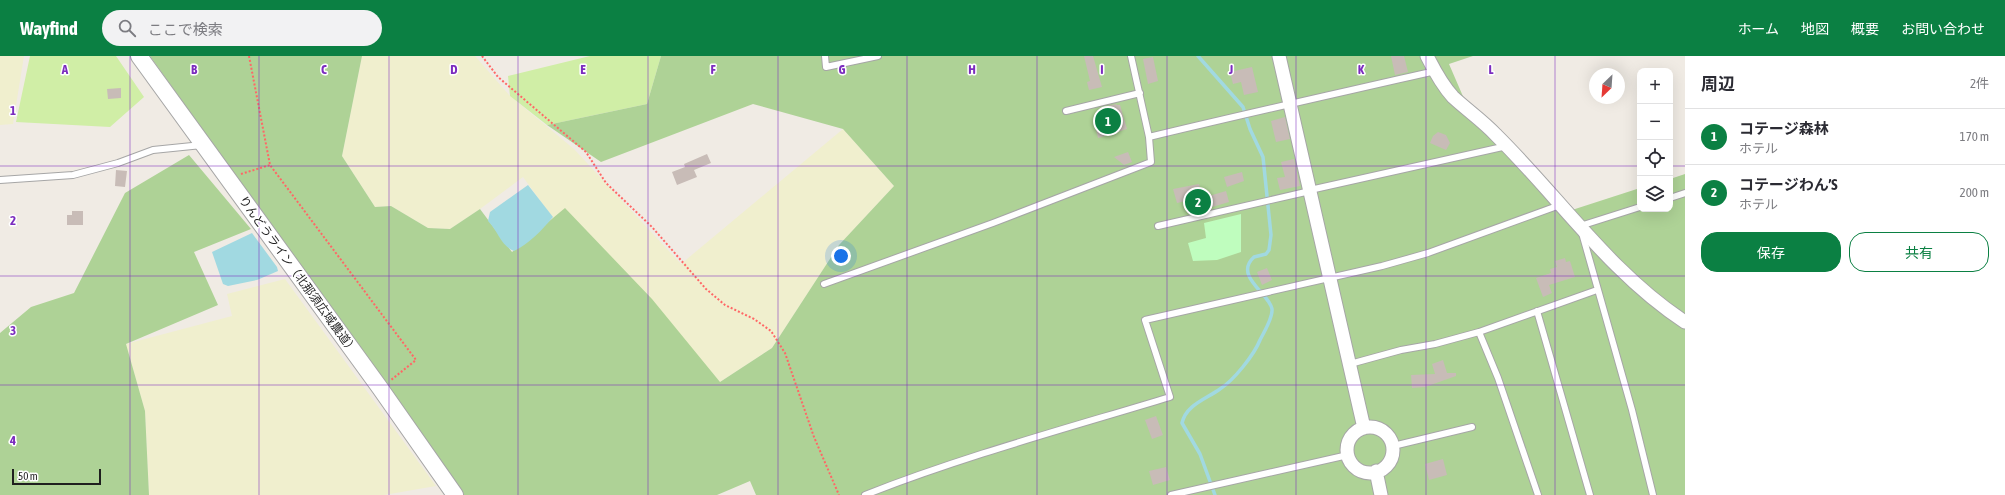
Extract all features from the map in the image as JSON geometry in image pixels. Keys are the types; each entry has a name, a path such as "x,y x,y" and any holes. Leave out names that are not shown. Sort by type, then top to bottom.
{"street":[{"name":"りんどうライン（北那須広域農道）","path":"139,56 380,388 455,495"},
{"path":"1279,56 1364,428"},
{"path":"1428,56 1435,71 1453,96 1507,146 1560,205 1620,268 1685,322"},
{"path":"1364,428 1379,429 1386,433 1393,446 1389,462 1384,468 1376,471 1362,471 1356,467 1348,455 1349,442 1352,435 1364,428"},
{"path":"1376,471 1381,495"}],"lane":[{"path":"824,56 826,67 878,56"},
{"path":"824,284 972,231 1151,162 1149,137 1131,56"},
{"path":"1149,137 1250,112 1290,105 1435,71"},
{"path":"1066,111 1140,93"},
{"path":"0,180 73,175 118,163 153,150 204,144"},
{"path":"1158,226 1507,146"},
{"path":"1673,197 1685,193"},
{"path":"865,495 904,480 1008,446 1170,397 1145,320 1382,266 1428,252 1560,205"},
{"path":"1637,209 1580,226 1632,410 1653,495"},
{"path":"1350,364 1401,350 1435,344 1479,332 1597,290"},
{"path":"1537,311 1590,495"},
{"path":"1479,332 1498,378 1538,495"},
{"path":"1393,446 1472,428"},
{"path":"1171,495 1348,455"}],"path":[{"path":"248,56 270,165 416,360 380,388"},
{"path":"482,56 498,77 586,152 606,183 652,227 706,289 725,305 754,319 771,331 784,353 814,437 839,495"},
{"path":"228,178 270,165"}],"green space":[{"path":"0,56 24,56 13,124 0,125"},
{"path":"30,56 116,56 144,97 110,127 16,122"},
{"path":"150,56 362,56 342,156 375,207 391,206 428,228 450,229 480,209 512,252 565,208 652,299 720,382 772,348 839,245 894,186 843,129 753,104 601,162 547,125 647,104 661,56 1473,56 1449,64 1465,101 1572,210 1637,189 1637,212 1673,212 1673,178 1685,174 1685,495 756,495 750,481 717,495 462,495"},
{"path":"362,56 475,56 510,96 574,149 681,264 843,129 894,186 839,245 772,348 720,382 565,209 553,218 523,177 450,229 428,228 391,206 375,207 342,156"},
{"path":"590,56 661,56 647,104 547,125 510,96 508,76"},
{"path":"189,155 251,229 194,252 218,305 126,344 145,411 149,495 0,495 0,333 31,307 74,293 125,193"},
{"path":"1241,214 1241,252 1217,260 1193,261 1188,243 1206,238 1204,223"},
{"path":"285,279 436,486 384,495 149,495 145,411 126,344 232,316 227,294"}],"water":[{"path":"528,185 553,217 530,241 514,251 506,246 488,221 490,212"},
{"path":"252,233 277,267 278,271 257,280 228,286 223,284 212,252"}],"building":[{"path":"1084,56 1093,56 1102,87 1089,90 1087,82 1090,81"},
{"path":"1391,56 1404,56 1408,72 1395,75"},
{"path":"1153,57 1158,81 1148,84 1143,59"},
{"path":"1252,67 1258,92 1244,95 1241,82 1233,84 1230,72"},
{"path":"121,88 121,98 108,99 107,89"},
{"path":"1116,104 1120,105 1127,129 1098,138 1094,122 1106,118 1104,110 1108,109 1107,106"},
{"path":"1285,117 1290,139 1276,142 1271,121"},
{"path":"1438,132 1446,135 1450,143 1446,150 1430,143 1433,136"},
{"path":"1128,152 1132,162 1124,165 1114,157"},
{"path":"707,154 711,163 694,170 697,177 677,185 672,172 685,167 684,164"},
{"path":"1294,159 1300,186 1280,190 1277,178 1285,177 1281,162"},
{"path":"116,170 127,171 125,187 115,186"},
{"path":"1242,172 1244,181 1227,187 1224,177"},
{"path":"1199,184 1203,197 1177,203 1173,189"},
{"path":"1226,191 1229,202 1212,207 1209,196"},
{"path":"72,211 83,211 83,225 67,225 67,215 72,215"},
{"path":"1565,258 1566,262 1570,261 1575,277 1549,285 1552,293 1543,297 1536,278 1551,273 1550,269 1557,267 1555,261"},
{"path":"1267,268 1272,280 1262,285 1257,272"},
{"path":"1443,360 1447,373 1456,373 1456,376 1425,387 1412,388 1411,375 1435,374 1432,364"},
{"path":"1156,416 1163,435 1152,439 1145,420"},
{"path":"1443,459 1447,475 1429,480 1425,464"},
{"path":"1166,467 1170,480 1153,485 1149,471"}],"waterway":[{"path":"1198,56 1243,107 1250,129 1263,157 1271,235 1269,250 1266,254 1254,257 1249,264 1248,271 1254,284 1270,303 1272,313 1268,325 1253,353 1237,373 1220,389 1192,407 1184,417 1182,423 1200,454 1215,495"}],"place":[{"name":"コテージ森林","path":"1108,121"},
{"name":"コテージわん’S","path":"1198,202"}]}
